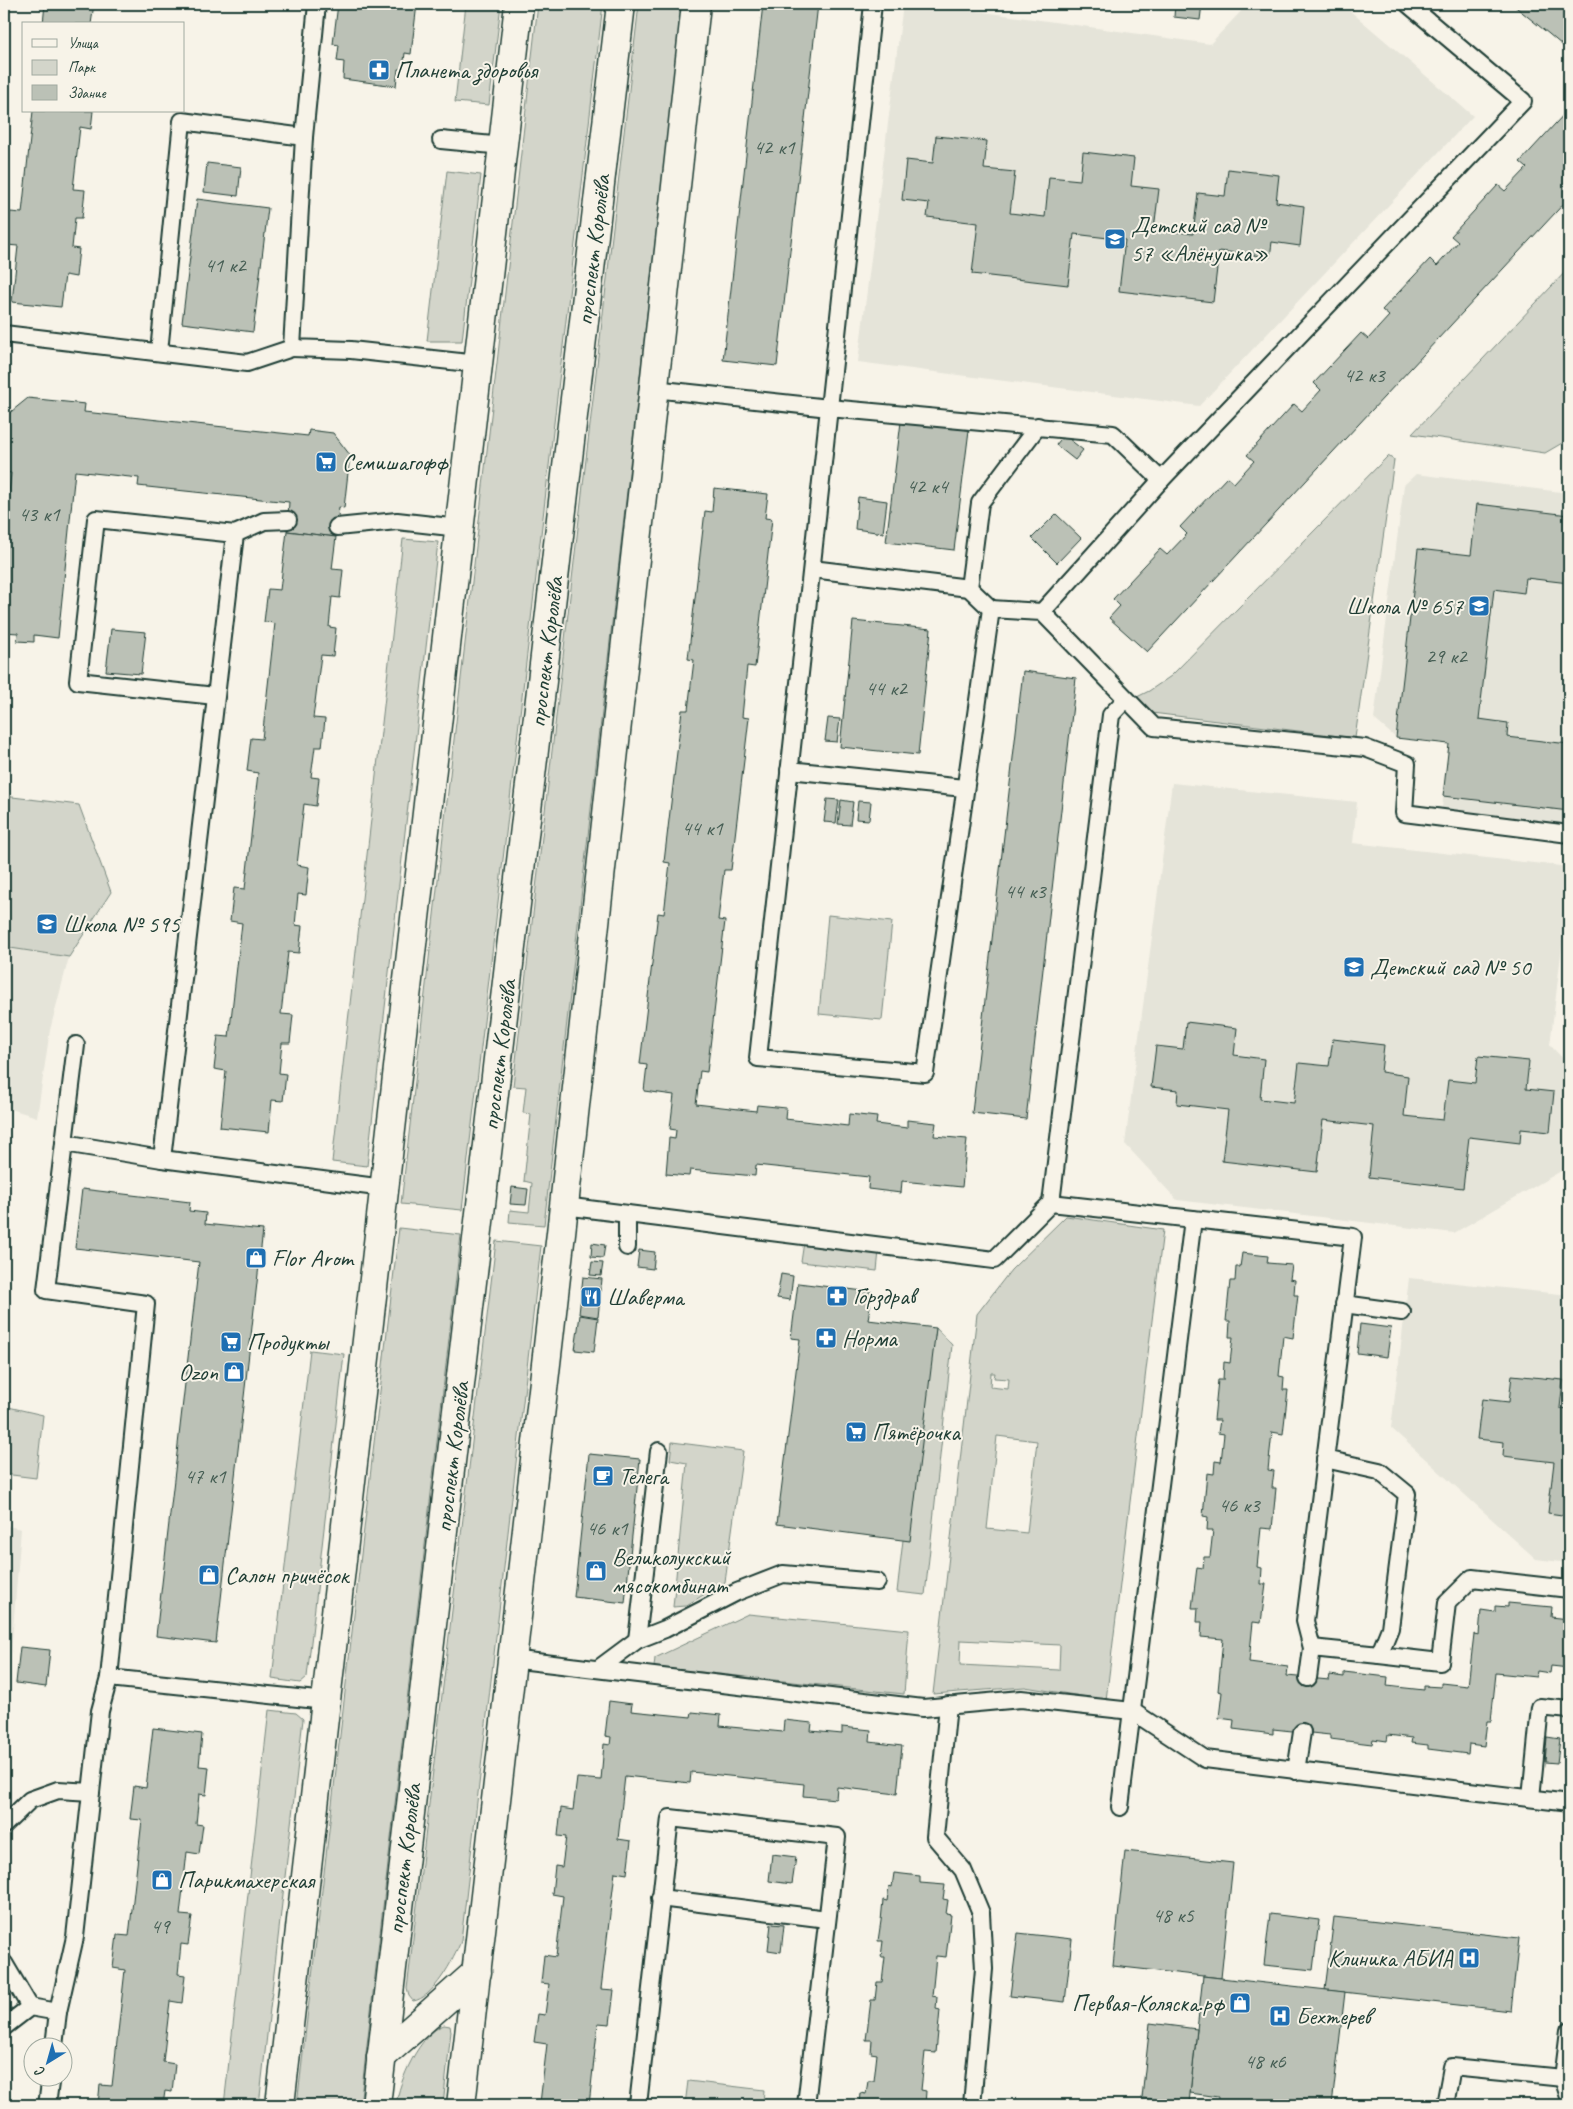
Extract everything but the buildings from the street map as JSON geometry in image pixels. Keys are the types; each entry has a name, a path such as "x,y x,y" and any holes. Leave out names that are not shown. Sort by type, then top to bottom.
{"street":[{"path":"280,2105 519,4"},
{"name":"проспект Королёва","path":"376,2105 621,4"},
{"path":"461,2105 564,1206 696,4"},
{"path":"381,2057 477,1972"}],"lane":[{"path":"292,348 304,137 317,4"},
{"path":"873,4 758,1058 925,1073 964,788 991,609"},
{"path":"1042,612 1161,480 1523,101 1408,4"},
{"path":"159,352 182,122 304,137"},
{"path":"441,140 503,146"},
{"path":"4,334 247,362 292,348 351,350 478,364"},
{"path":"654,389 829,408 1113,434 1161,480"},
{"path":"969,588 980,503 1038,426"},
{"path":"215,696 78,681 96,519 235,534 264,521 288,520"},
{"path":"336,527 397,521 459,528"},
{"path":"162,1158 235,534"},
{"path":"812,569 969,588 991,609 1042,612 1154,727 1365,748 1406,764 1404,813 1569,834"},
{"path":"564,1206 994,1260 1051,1204 1111,715 1126,699"},
{"path":"789,770 964,788"},
{"path":"55,2036 58,2012 75,1937 100,1711 110,1678 146,1304 46,1290 76,1045"},
{"path":"64,1143 384,1188"},
{"path":"1051,1204 1352,1237 1305,1620 1312,1648 1308,1678"},
{"path":"627,1214 627,1246"},
{"path":"1120,1807 1193,1219"},
{"path":"1344,1304 1402,1312"},
{"path":"637,1640 659,1452"},
{"path":"1325,1459 1379,1472 1407,1494 1390,1628 1379,1656"},
{"path":"598,1669 637,1640 737,1592 783,1574 877,1582"},
{"path":"1312,1648 1440,1662 1447,1603 1472,1578 1569,1589"},
{"path":"511,1659 923,1708 1021,1699 1132,1711 1205,1759 1569,1803"},
{"path":"110,1678 326,1701"},
{"path":"948,1705 935,1836 963,1870 981,1914 984,1969 972,2105"},
{"path":"1531,1798 1540,1707 1569,1710"},
{"path":"1296,1771 1302,1732"},
{"path":"4,1826 30,1800 58,1790 91,1792"},
{"path":"638,2105 670,1818 837,1838 806,2105"},
{"path":"660,1898 827,1919"},
{"path":"4,1963 30,2007"},
{"path":"4,2028 30,2007 58,2012"},
{"path":"1569,2030 1563,2078 1569,2095"},
{"path":"1445,2105 1452,2067 1563,2078"},
{"path":"48,2105 50,2086"}],"shaded area":[{"name":"Детский сад № 57 «Алёнушка»","path":"903,4 926,4 1210,44 1248,4 1342,4 1473,116 1199,406 858,362"},
{"name":"Школа № 657","path":"1416,474 1569,493 1569,825 1442,809 1449,744 1396,738 1374,719 1404,485"},
{"name":"Детский сад № 50","path":"1172,783 1357,802 1353,843 1569,867 1569,888 1550,1045 1569,1065 1568,1167 1454,1233 1177,1200 1125,1144"},
{"name":"Школа № 595","path":"4,796 79,805 111,892 69,957 50,1030 37,1117 4,1107"},
{"path":"1409,1278 1569,1295 1569,1563 1536,1559 1391,1428"},
{"path":"4,1525 21,1529 4,1742"}],"green space":[{"path":"466,4 501,4 489,105 455,102"},
{"path":"538,4 603,4 462,1210 401,1204"},
{"path":"639,4 682,4 544,1225 509,1222 510,1210 529,1212 532,1183 524,1181 531,1114 523,1113 526,1087 513,1086"},
{"path":"447,171 481,175 462,341 427,341"},
{"path":"1569,268 1569,439 1545,453 1412,434"},
{"path":"1388,456 1394,460 1355,738 1152,713 1137,697 1171,676"},
{"path":"403,539 438,542 367,1166 332,1162"},
{"name":"Школа № 595","path":"4,796 79,805 111,892 69,957 4,947"},
{"path":"828,915 892,922 882,1020 819,1014"},
{"path":"1066,1216 1163,1230 1106,1700 1025,1687 933,1694 977,1314 1011,1270","holes":["991,1373 995,1373 994,1378 1009,1379 1008,1389 990,1387","997,1436 1037,1441 1027,1533 987,1529","961,1640 1060,1645 1059,1670 960,1665"]},
{"path":"399,1228 461,1235 360,2105 297,2105"},
{"path":"496,1241 541,1246 461,1941 448,1967 435,1986 421,1999 413,2001 407,1989"},
{"path":"804,1242 879,1251 877,1271 801,1262"},
{"path":"936,1328 952,1345 925,1595 897,1592 903,1540"},
{"path":"310,1350 344,1354 307,1677 300,1683 272,1679"},
{"path":"4,1406 43,1415 36,1478 4,1474"},
{"path":"672,1442 743,1451 725,1582 685,1606 673,1607 687,1463 670,1460"},
{"path":"748,1614 909,1630 904,1694 654,1667 655,1658"},
{"path":"269,1710 296,1713 303,1719 259,2105 224,2105"},
{"path":"444,2025 450,2026 451,2031 443,2105 396,2105 401,2084 412,2059 427,2038"},
{"path":"688,2081 764,2090 763,2105 685,2105"}],"place":[{"name":"Планета здоровья","path":"379,70"},
{"name":"Детский сад № 57 «Алёнушка»","path":"1115,239"},
{"name":"Семишагофф","path":"326,462"},
{"name":"Школа № 657","path":"1479,606"},
{"name":"Школа № 595","path":"47,924"},
{"name":"Детский сад № 50","path":"1354,967"},
{"name":"Flor Arom","path":"256,1258"},
{"name":"Горздрав","path":"837,1296"},
{"name":"Шаверма","path":"591,1297"},
{"name":"Норма","path":"826,1338"},
{"name":"Продукты","path":"231,1342"},
{"name":"Ozon","path":"234,1372"},
{"name":"Пятёрочка","path":"856,1432"},
{"name":"Телега","path":"603,1476"},
{"name":"Великолукский мясокомбинат","path":"596,1571"},
{"name":"Салон причёсок","path":"209,1575"},
{"name":"Парикмахерская","path":"162,1880"},
{"name":"Клиника АБИА","path":"1469,1958"},
{"name":"Первая-Коляска.рф","path":"1240,2003"},
{"name":"Бехтерев","path":"1280,2016"}]}
